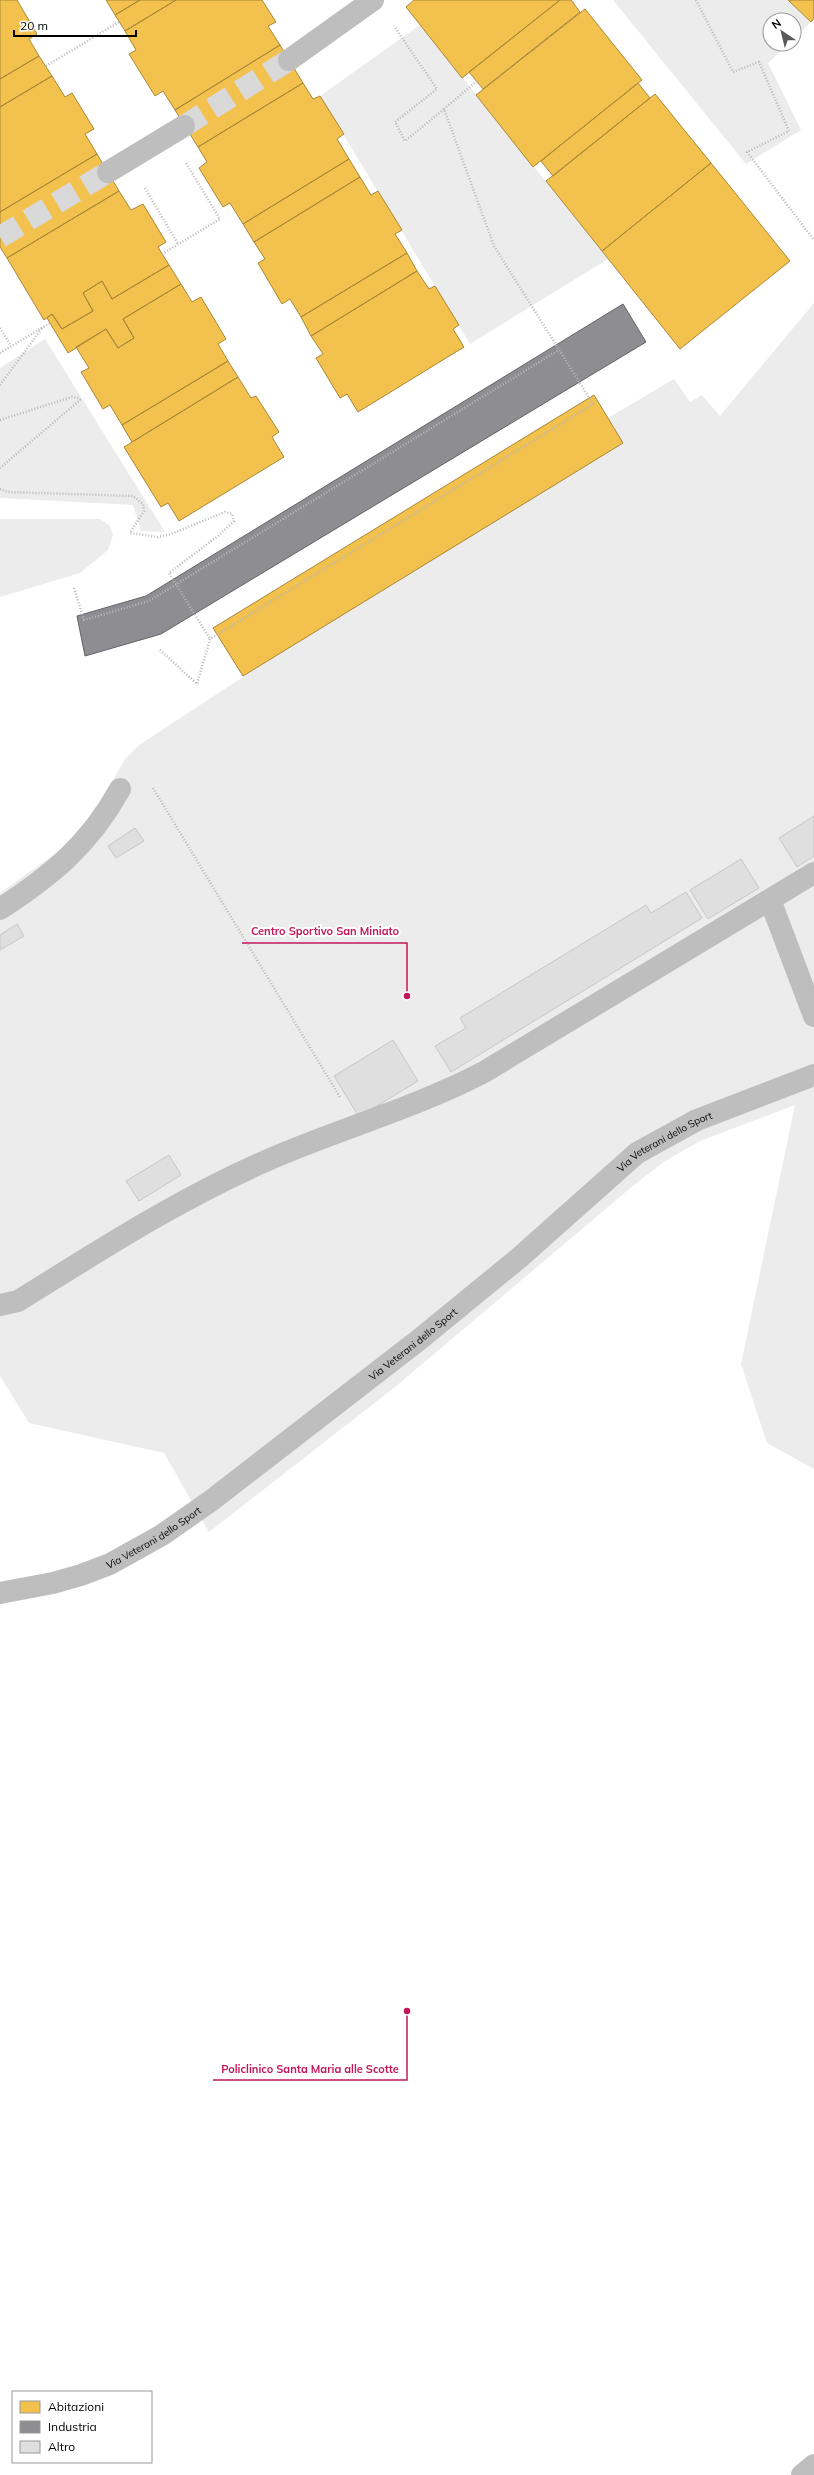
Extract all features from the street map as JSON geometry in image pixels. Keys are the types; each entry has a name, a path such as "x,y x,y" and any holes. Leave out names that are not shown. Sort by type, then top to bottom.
{"street":[{"path":"289,60 374,0"},
{"path":"108,172 184,126"},
{"path":"0,909 47,878 67,859 100,822 120,789"},
{"path":"0,1305 18,1301 206,1189 267,1160 446,1090 504,1061 814,873"},
{"path":"770,900 814,1016"},
{"name":"Via Veterani dello Sport","path":"0,1593 53,1583 81,1575 110,1564 162,1535 212,1500 431,1330 519,1258 637,1153 697,1120 814,1075"},
{"path":"802,2475 814,2465"}],"path":[{"path":"696,0 734,72 759,62 789,131 747,152 814,240"},
{"path":"46,66 119,22"},
{"path":"394,26 436,89 395,122 405,141 477,81"},
{"path":"160,650 197,684 210,639 593,404 494,246 444,109"},
{"path":"162,254 220,219 186,163"},
{"path":"145,188 178,244"},
{"path":"0,354 50,323"},
{"path":"0,385 43,327"},
{"path":"0,328 11,346"},
{"path":"74,588 84,620 149,601 559,350"},
{"path":"0,420 72,398 79,398 80,400 0,468"},
{"path":"0,489 8,492 133,496 143,504 144,511 130,533 148,536 171,534 225,512 232,514 234,521 223,532 169,573 196,614 210,639"},
{"path":"150,784 357,1124"}],"shaded area":[{"path":"613,0 788,0 801,12 762,12 762,52 780,52 768,63 801,130 746,164"},
{"path":"802,13 811,22 802,30"},
{"path":"420,25 608,259 470,344 320,96"},
{"path":"814,303 814,1469 767,1443 741,1364 795,1105 700,1141 665,1161 634,1185 395,1387 209,1532 164,1453 29,1423 0,1376 0,893 83,834 125,759 139,745 243,677 213,628 594,395 608,418 674,379 690,402 702,395 720,416"},
{"path":"45,339 165,532 141,531 133,505 0,498 0,368"},
{"path":"0,519 100,519 110,526 113,535 108,550 80,573 0,597"}],"building: Abitazioni":[{"path":"0,0 17,0 37,34 29,39 39,56 0,79"},
{"path":"106,0 140,0 115,15"},
{"path":"140,0 176,0 125,31 115,15"},
{"path":"176,0 262,0 276,22 268,26 280,45 175,110 163,91 155,96 129,54 136,50 125,31"},
{"path":"414,0 560,0 462,78 406,7"},
{"path":"560,0 571,0 580,12 483,89 469,72"},
{"path":"788,0 814,0 814,18 811,22"},
{"path":"585,9 642,80 533,167 476,95"},
{"path":"280,45 303,83 198,147 175,110"},
{"path":"39,56 52,76 0,107 0,79"},
{"path":"52,76 65,97 72,93 94,129 85,134 97,154 0,212 0,107"},
{"path":"303,83 313,99 320,96 344,134 337,139 349,159 243,224 230,203 223,207 199,168 207,162 198,147"},
{"path":"638,83 650,98 553,176 541,161"},
{"path":"655,94 711,163 602,251 546,181"},
{"path":"97,154 119,191 7,258 0,247 0,212"},
{"path":"349,159 360,177 254,242 243,224"},
{"path":"711,163 790,261 680,349 602,251"},
{"path":"360,177 371,195 378,191 402,230 395,234 407,253 301,317 290,299 282,304 258,263 265,259 254,242"},
{"path":"119,191 131,210 143,204 166,242 158,247 169,265 112,299 102,281 83,293 93,311 62,329 52,314 44,320 7,258"},
{"path":"407,253 417,271 311,336 301,317"},
{"path":"169,265 181,284 123,319 134,338 118,348 106,329 68,353 47,318 52,314 62,329 93,311 83,293 102,281 112,299"},
{"path":"417,271 429,289 435,286 459,325 453,329 464,347 358,412 347,394 340,398 316,358 323,354 311,336"},
{"path":"181,284 192,302 201,297 226,339 218,344 228,361 122,425 110,405 103,409 81,372 89,368 76,347 106,329 118,348 134,338 123,319"},
{"path":"228,361 238,377 132,442 122,425"},
{"path":"238,377 251,398 256,396 279,432 272,437 284,457 179,521 168,503 161,507 124,447"},
{"path":"594,395 623,443 243,676 213,628"}],"building: Industria":[{"path":"623,304 646,342 161,634 85,656 77,616 146,596"}],"building: Altro":[{"path":"814,816 814,856 797,867 779,838"},
{"path":"135,828 144,841 116,858 108,846"},
{"path":"741,859 759,888 708,919 690,890"},
{"path":"686,892 702,918 451,1072 435,1046 466,1028 460,1018 646,905 651,913"},
{"path":"17,924 24,936 0,950 0,935"},
{"path":"393,1040 418,1081 359,1117 334,1076"},
{"path":"169,1155 181,1175 139,1201 126,1181"}],"tunnel":[{"path":"184,126 289,60"},
{"path":"0,237 108,172"}],"place":[{"name":"Centro Sportivo San Miniato","path":"407,996"},
{"name":"Policlinico Santa Maria alle Scotte","path":"407,2011"}]}
